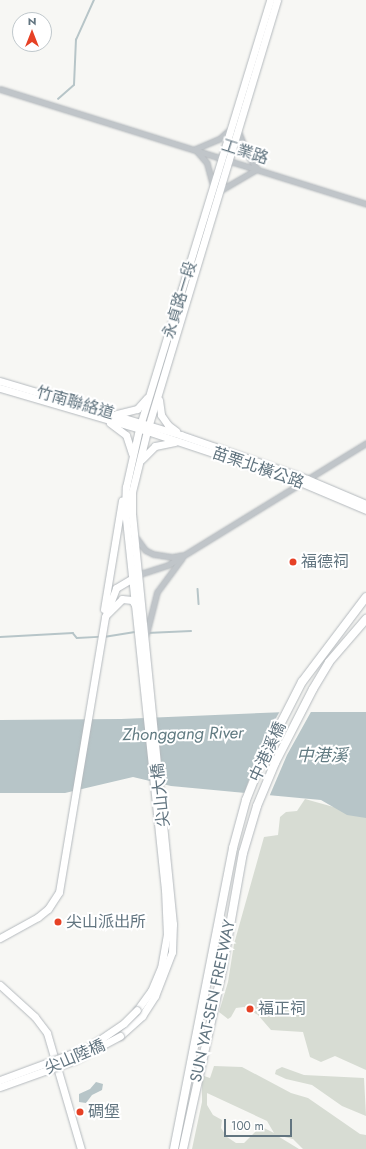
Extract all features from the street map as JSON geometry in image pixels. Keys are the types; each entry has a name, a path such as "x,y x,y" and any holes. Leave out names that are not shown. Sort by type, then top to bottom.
{"highway":[{"name":"中港溪橋","path":"218,929 233,848 246,800 262,760 302,682 347,619 366,597"},
{"name":"SUN YAT-SEN FREEWAY","path":"183,1149 221,976 243,853 257,806 295,720 329,662 364,621"},
{"name":"SUN YAT-SEN FREEWAY","path":"174,1149 218,929"}],"main road":[{"name":"永貞路一段","path":"235,130 270,0"},
{"name":"永貞路一段","path":"139,605 136,576 132,492 149,428 155,393 235,130 277,0"},
{"name":"竹南聯絡道","path":"0,381 115,415 140,426"},
{"name":"竹南聯絡道","path":"0,388 98,417 149,428"},
{"name":"永貞路一段","path":"136,576 125,510 126,487 140,426 155,393"},
{"path":"115,415 137,409 155,393 161,415 180,438 155,446 139,462"},
{"path":"98,417 117,426 126,435 132,448 132,459"},
{"name":"苗栗北橫公路","path":"149,428 304,480 366,504"},
{"name":"苗栗北橫公路","path":"304,480 366,510"},
{"path":"0,938 38,917 54,900 59,892 105,617 110,568 126,487"},
{"path":"105,617 116,588 136,576"},
{"path":"105,617 122,598 132,600 139,605"},
{"name":"尖山大橋","path":"139,605 145,640 168,891"},
{"name":"尖山大橋","path":"139,605 168,891"},
{"name":"尖山陸橋","path":"0,1080 89,1047 115,1030 137,1010 151,991 165,954 168,891"},
{"name":"尖山陸橋","path":"0,1087 104,1046 120,1036 142,1016 155,996 172,952 168,891"},
{"path":"0,985 35,1017 47,1033 81,1149"}],"street":[{"name":"工業路","path":"0,89 116,126 195,149 366,204"},
{"path":"235,130 247,154 257,169 217,189 206,163 195,149 219,139 235,130"},
{"path":"136,576 168,565 366,443"},
{"path":"134,535 145,550 153,554 172,557 185,554"},
{"path":"145,640 152,604 156,592 185,554"}],"shaded area":[{"path":"305,799 366,816 366,1070 335,1056 321,1062 310,1057 303,1032 271,1030 258,1015 244,1007 236,1008 231,1017 228,1019 219,1012 228,982 234,944 264,837 278,835 280,817 286,812 297,811"},
{"path":"214,1066 242,1067 291,1093 308,1098 360,1134 366,1135 366,1149 303,1149 293,1139 276,1135 299,1149 192,1149 202,1102 202,1080 204,1076 210,1078","holes":["207,1093 267,1121 274,1133 264,1128 257,1130 244,1143 236,1143 227,1137 221,1128 222,1120 213,1115 207,1105"]},
{"path":"282,1067 304,1075 364,1078 366,1116 342,1106 312,1085 286,1079 275,1074 276,1070"}],"water":[{"name":"中港溪","path":"286,712 366,712 366,818 347,815 321,800 171,786 133,777 65,793 0,793 0,720 121,719"},
{"path":"96,1082 103,1084 102,1090 92,1095 86,1103 79,1102 79,1094 90,1089"}],"pier":[{"path":"312,710 287,755 269,797 244,794 262,743 280,711"}],"waterway":[{"path":"58,99 74,85 76,40 94,0"},
{"path":"198,589 199,604"},
{"path":"147,633 191,631"},
{"path":"104,637 135,632"},
{"path":"0,637 73,633 77,638 98,637"}],"place":[{"name":"福德祠","path":"293,562"},
{"name":"尖山派出所","path":"58,922"},
{"name":"福正祠","path":"250,1009"},
{"name":"碉堡","path":"80,1112"}],"water label":[{"name":"Zhonggang River","path":"183,734"}]}
